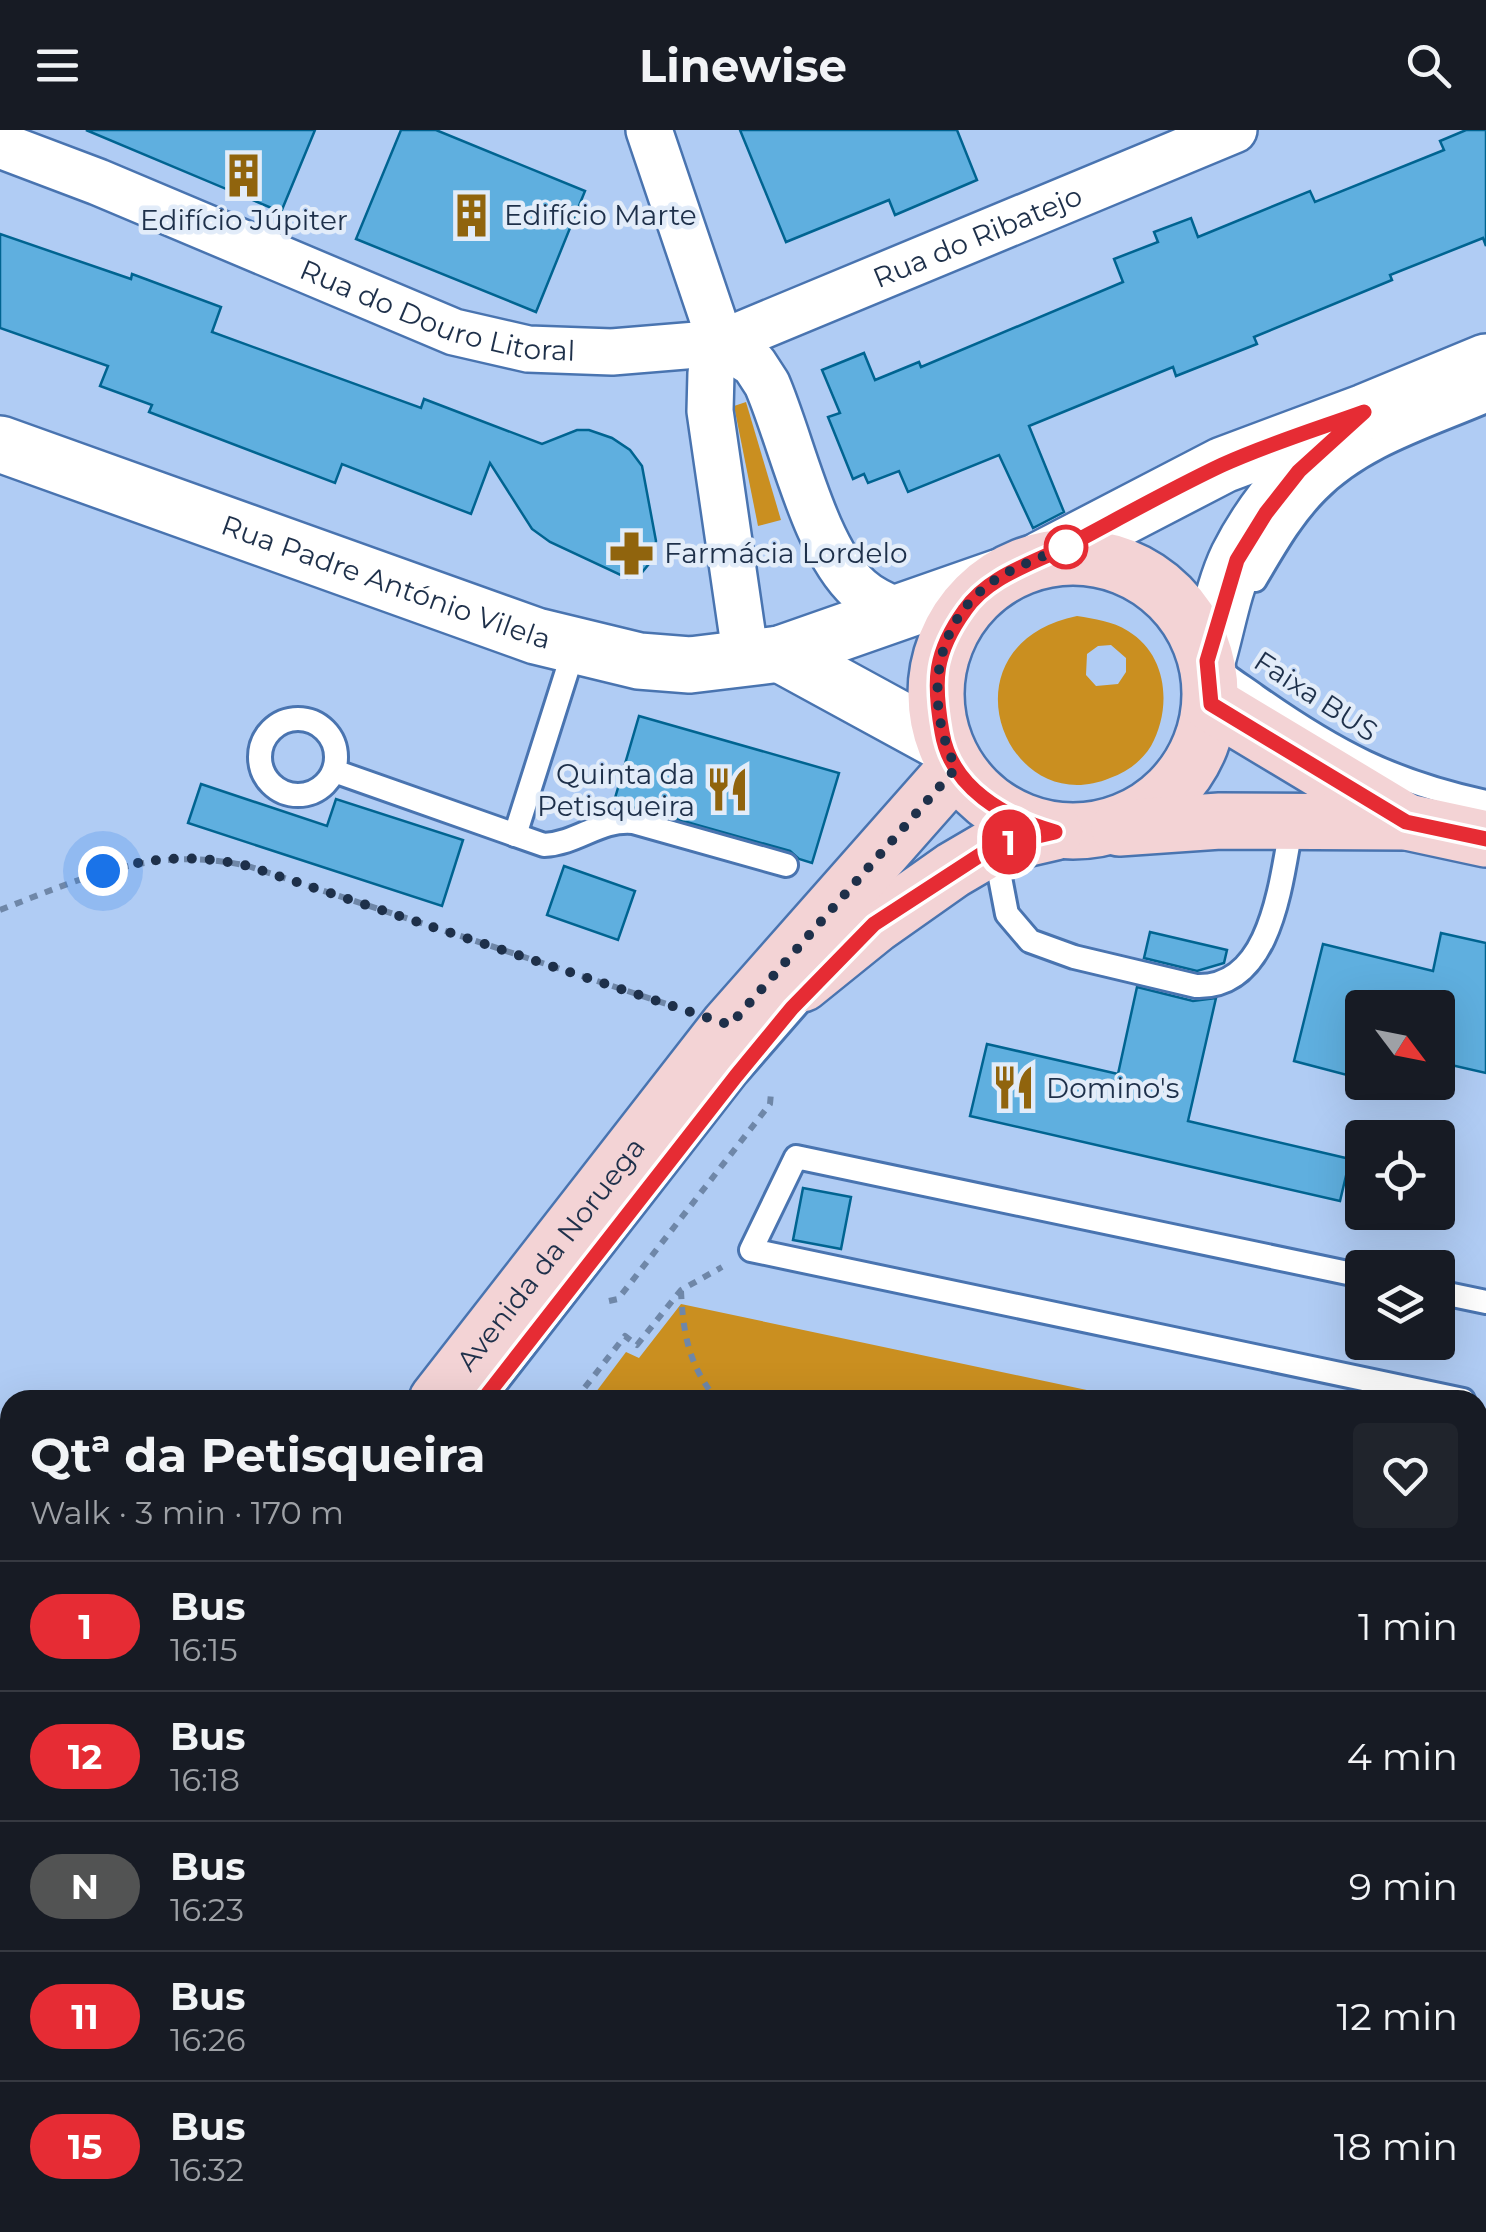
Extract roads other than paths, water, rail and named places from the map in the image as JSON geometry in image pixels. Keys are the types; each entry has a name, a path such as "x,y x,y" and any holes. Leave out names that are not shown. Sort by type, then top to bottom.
{"main road":[{"path":"1081,830 1146,812 1178,783 1202,746 1209,682 1191,622 1163,588 1127,566 1086,556 1021,568 967,606 944,645 935,688 950,756 982,798 1016,820 1081,830 1220,821 1406,822 1486,840"},
{"path":"1209,682 1406,822"},
{"name":"Avenida da Noruega","path":"445,1390 730,1025 950,756"},
{"name":"Avenida da Noruega","path":"666,1108 874,924 994,846 1081,830"}],"street":[{"path":"649,130 721,343 711,373 710,411 763,657 950,756"},
{"name":"Rua do Ribatejo","path":"721,343 1234,130"},
{"name":"Rua do Douro Litoral","path":"0,145 479,339 583,352 721,343"},
{"path":"721,343 745,356 761,374 838,562 857,588 900,612"},
{"path":"1021,568 1223,465 1486,362"},
{"path":"1209,682 1237,560 1299,471 1364,412"},
{"name":"Rua Padre António Vilela","path":"0,444 536,636 617,657 663,664 690,666 763,657 1021,568"}],"lane":[{"name":"Faixa BUS","path":"1486,401 1374,449 1316,492 1280,538 1209,682 1394,777 1486,802"},
{"path":"515,835 575,646"},
{"path":"334,771 544,845 564,844 602,825 633,822 786,864"},
{"path":"994,846 1007,914 1030,941 1074,956 1212,987 1252,961 1263,939 1273,914 1292,823"},
{"path":"491,1390 736,1076 792,1008 874,924"},
{"path":"1345,1272 796,1157 752,1250 1416,1390"},
{"path":"1455,1296 1486,1302"}],"place":[{"name":"Edifício Júpiter","path":"244,175"},
{"name":"Edifício Marte","path":"471,215"},
{"name":"Farmácia Lordelo","path":"631,553"},
{"name":"Quinta da Petisqueira","path":"728,790"},
{"name":"Domino's","path":"1013,1088"}]}
